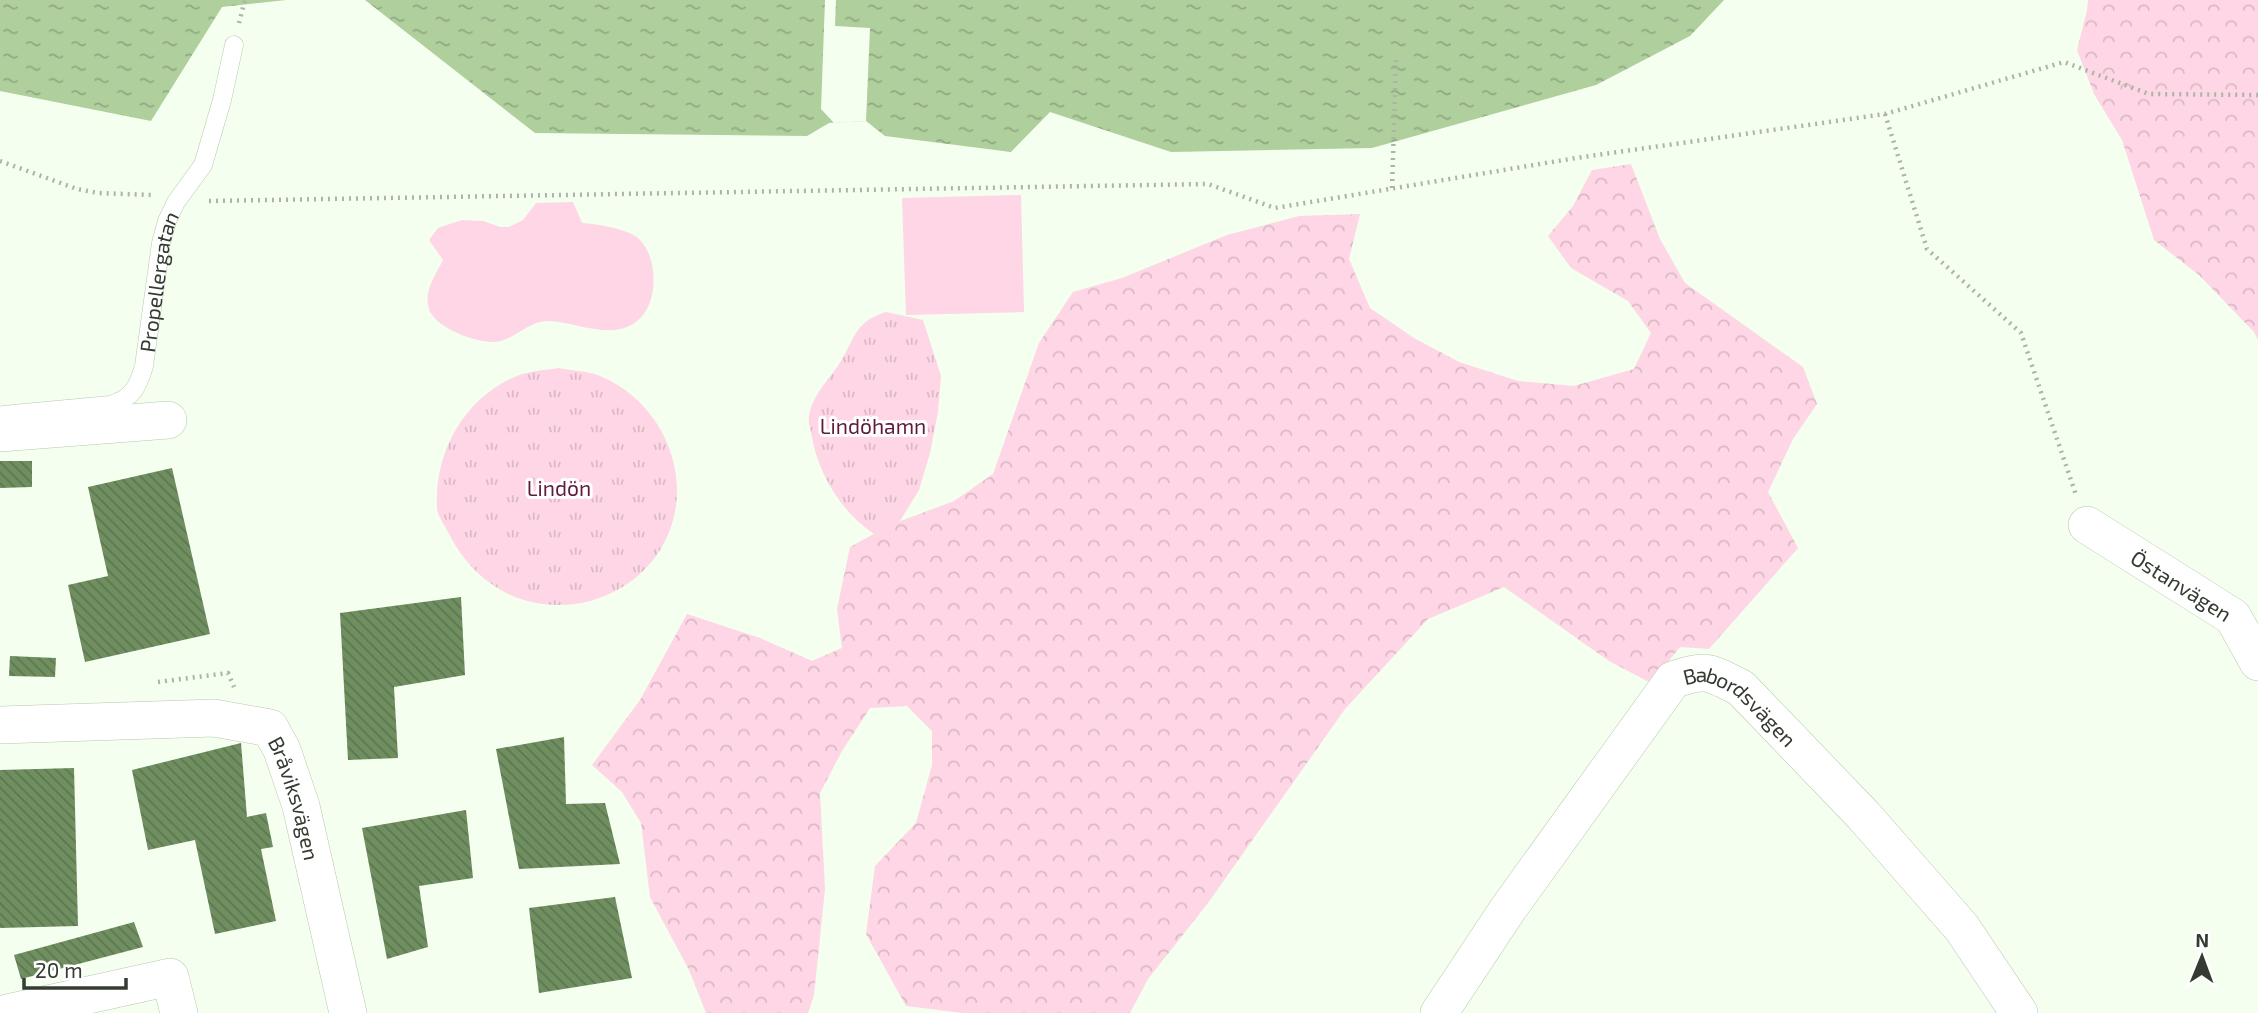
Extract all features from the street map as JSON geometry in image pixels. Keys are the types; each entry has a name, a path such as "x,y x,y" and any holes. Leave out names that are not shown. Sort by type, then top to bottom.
{"street":[{"path":"0,433 168,420"},
{"name":"Östanvägen","path":"2087,525 2232,617 2258,662"},
{"name":"Babordsvägen","path":"1439,1013 1508,909 1673,680 1700,671 1741,688 1864,816 1962,928 2019,1013"},
{"name":"Bråviksvägen","path":"0,725 214,718 270,728 282,750 301,806 348,1013"},
{"path":"7,1013 170,978 179,1013"}],"lane":[{"name":"Propellergatan","path":"0,415 110,405 131,396 144,366 161,243 167,221 176,202 203,165 222,100 234,45"}],"path":[{"path":"1392,188 1396,60"},
{"path":"0,161 77,189 98,193 150,194 176,202 1208,184 1275,208 1576,158 1885,114 2064,62 2149,94 2258,95"},
{"path":"1885,114 1927,249 2021,333 2087,525"}],"green space":[{"path":"2088,0 2258,0 2258,340 2254,332 2199,275 2154,240 2122,140 2094,94 2077,50"},
{"path":"1631,164 1660,239 1685,283 1803,367 1817,404 1793,439 1768,492 1798,548 1709,649 1680,647 1651,683 1609,661 1504,587 1428,619 1345,709 1208,903 1148,979 1130,1013 963,1013 906,1006 866,934 875,866 916,823 932,765 932,731 907,706 870,708 842,751 820,793 825,889 814,995 808,1013 706,1013 689,970 650,897 641,823 622,792 592,765 640,700 687,614 760,638 812,661 842,648 837,609 850,547 890,525 954,501 993,474 1039,343 1073,292 1122,278 1227,235 1299,216 1360,214 1349,259 1370,308 1414,338 1459,362 1518,381 1574,386 1634,369 1651,333 1628,301 1571,268 1548,236 1573,206 1592,170"},
{"path":"1021,195 1024,312 906,315 902,198"},
{"path":"573,202 582,223 627,232 645,246 653,268 653,292 649,304 637,321 627,327 605,330 548,321 527,327 501,341 486,342 455,332 436,320 427,299 443,260 429,240 438,228 462,220 483,221 509,227 523,220 536,203"},
{"name":"Lindöhamn","path":"886,312 923,320 941,376 938,412 919,490 900,521 874,534 851,514 832,489 814,447 809,418 818,394 862,325"},
{"name":"Lindön","path":"559,368 600,376 622,388 642,404 657,424 668,446 675,470 677,494 673,519 664,543 639,575 604,596 565,605 524,600 489,582 470,565 454,544 437,508 437,487 447,447 468,412 499,385 517,376"}],"water":[{"path":"0,0 286,0 222,7 151,121 0,91"},
{"path":"365,0 1724,0 1690,36 1596,85 1372,148 1171,152 1050,112 1011,152 885,136 866,121 829,123 807,136 535,133"}],"pier":[{"path":"825,0 836,0 835,26 870,28 866,121 834,123 821,109"}],"building":[{"path":"0,461 32,461 32,487 0,488"},
{"path":"172,468 210,634 85,662 68,585 108,576 88,487"},
{"path":"461,597 465,675 394,687 398,758 348,760 340,613"},
{"path":"10,656 56,658 55,677 9,676"},
{"path":"564,737 566,804 605,803 620,864 519,869 496,749"},
{"path":"241,743 247,817 266,813 273,847 261,849 276,921 215,934 195,840 148,850 132,770"},
{"path":"74,768 78,926 0,928 0,770"},
{"path":"466,810 473,878 419,886 428,947 387,959 362,828"},
{"path":"615,897 632,978 539,993 529,908"},
{"path":"134,922 143,947 21,979 14,955"}]}
